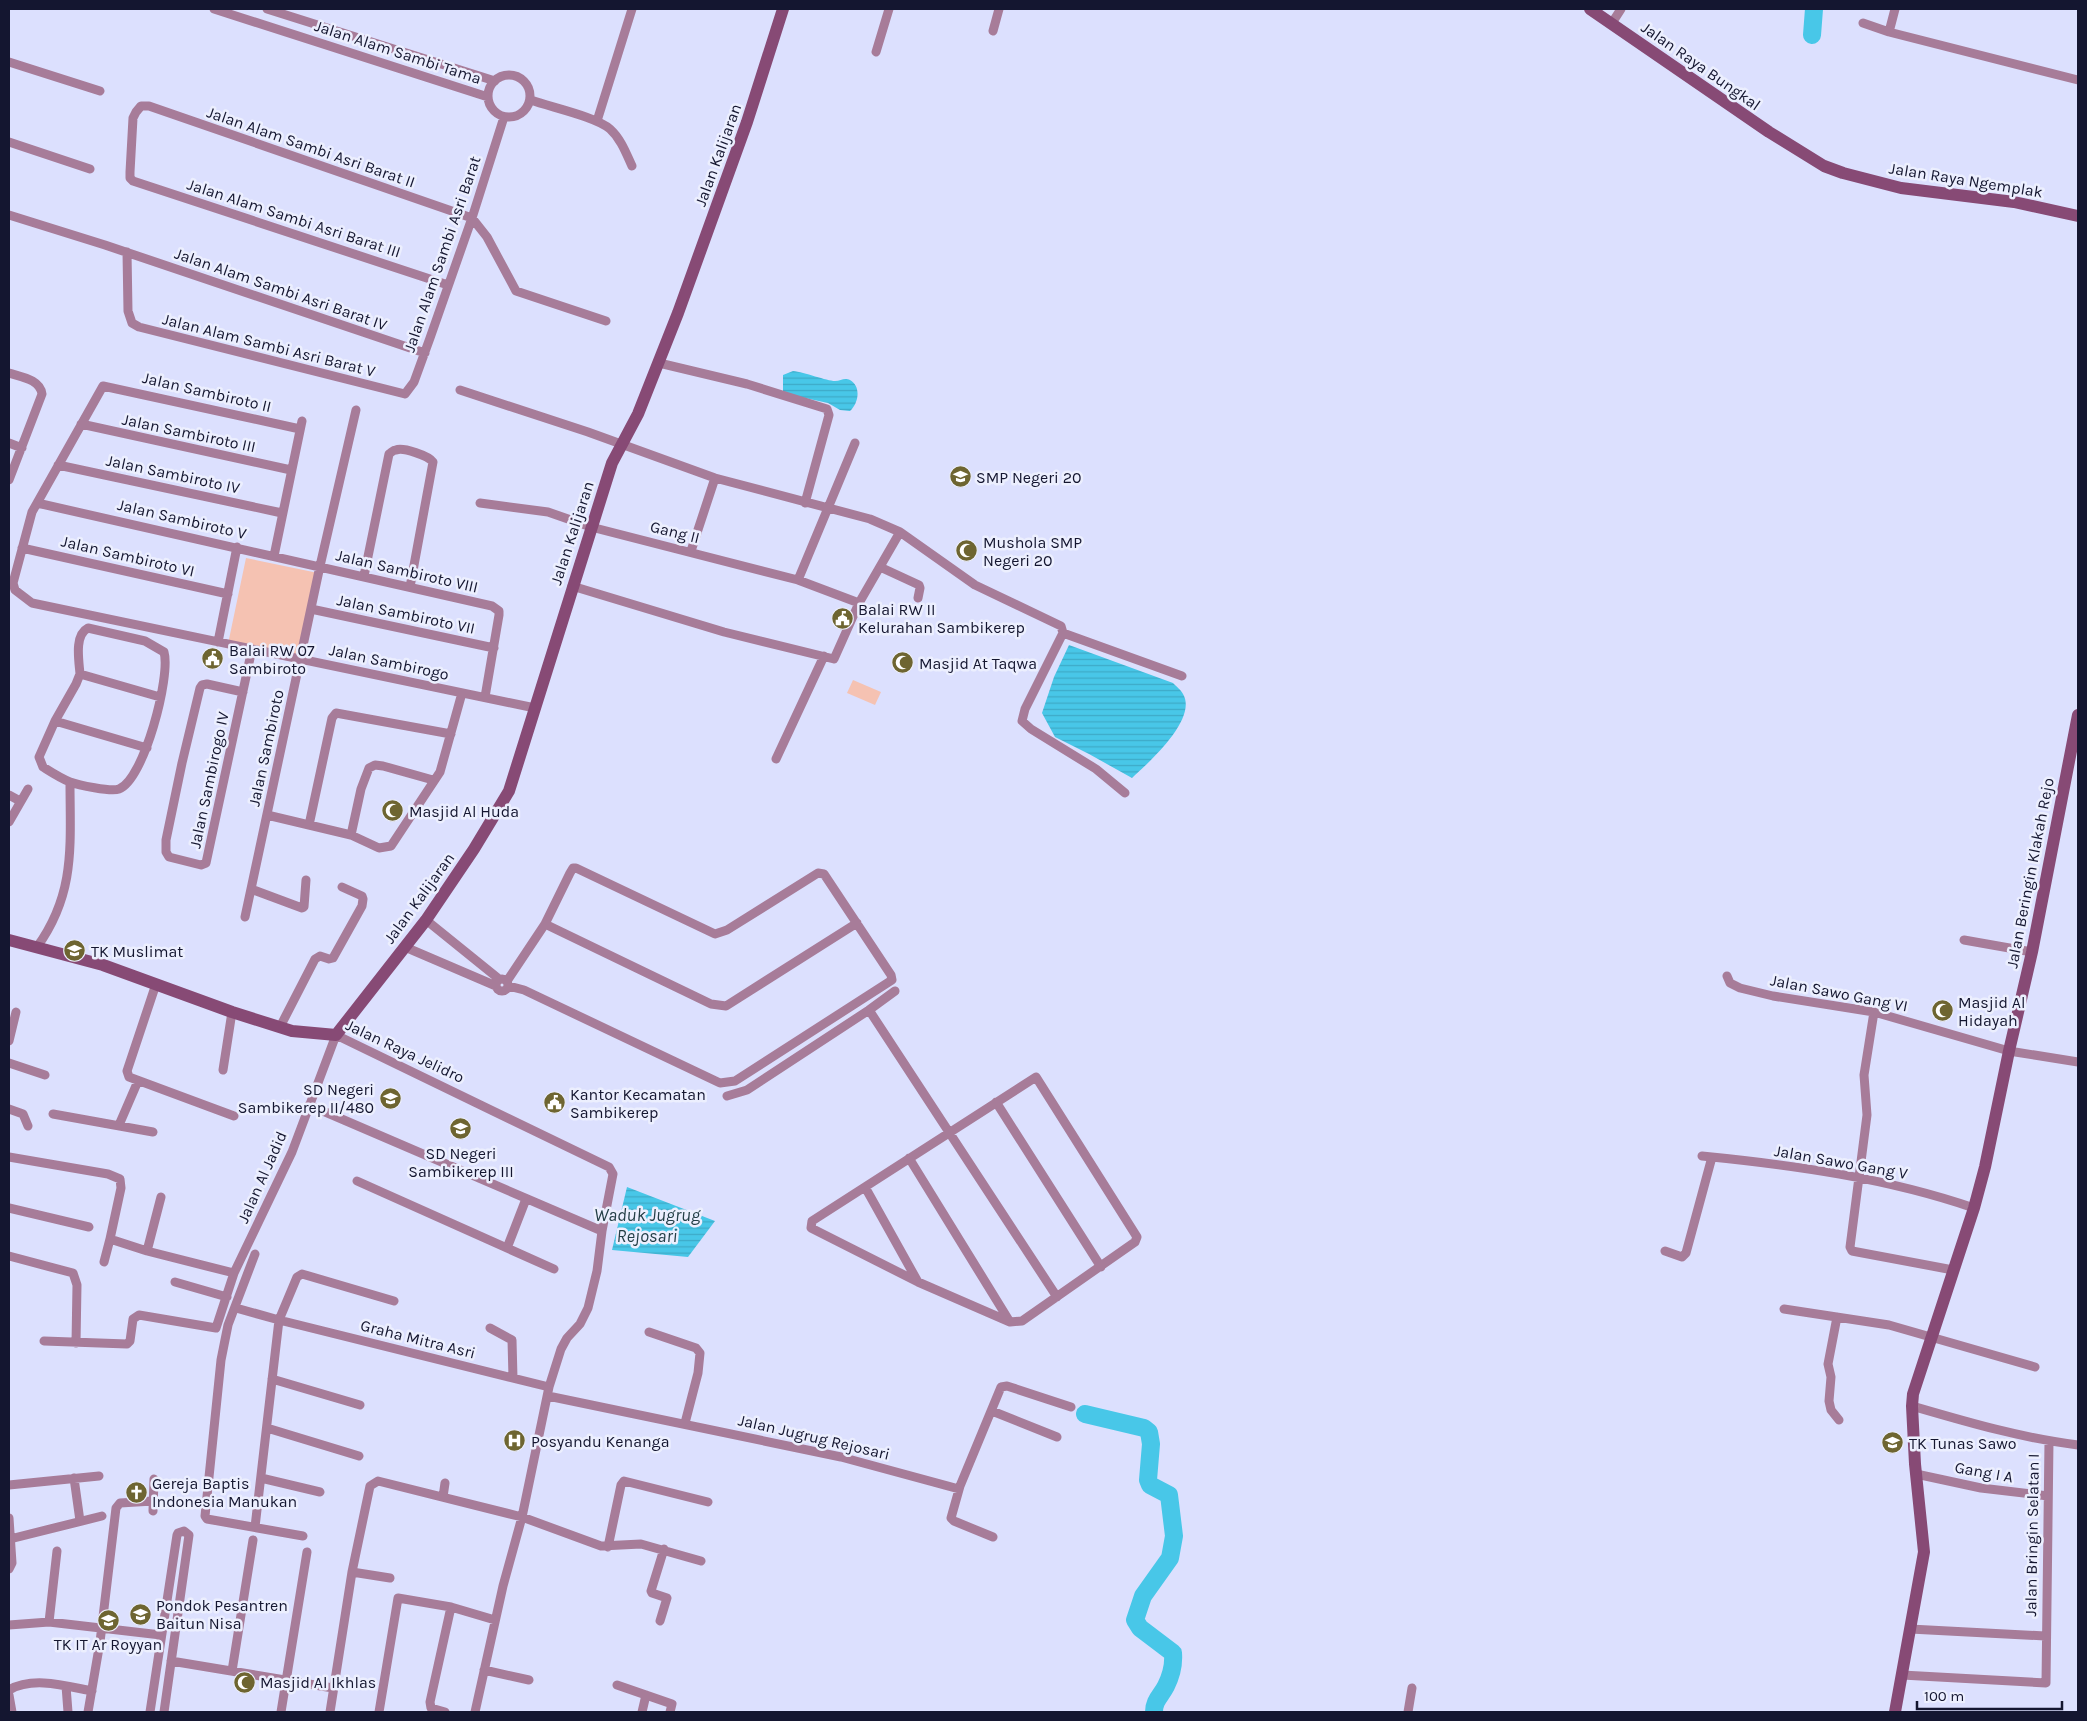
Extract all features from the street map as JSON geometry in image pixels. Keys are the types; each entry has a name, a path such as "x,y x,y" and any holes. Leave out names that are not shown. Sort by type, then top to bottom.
{"street":[{"name":"Jalan Alam Sambi Tama","path":"214,9 488,96"},
{"name":"Jalan Alam Sambi Tama","path":"267,9 494,81"},
{"path":"597,121 632,9"},
{"name":"Jalan Kalijaran","path":"336,1035 426,920 474,849 509,791 612,463 638,414 659,363 747,122 783,9"},
{"path":"876,52 889,9"},
{"path":"993,31 999,9"},
{"name":"Jalan Raya Bungkal","path":"1590,9 1769,132"},
{"path":"1612,23 1621,9"},
{"path":"1888,32 1895,9"},
{"path":"1863,23 1888,32 2078,80"},
{"path":"9,62 100,91"},
{"path":"505,75 519,77 529,87 531,100 524,112 518,116 504,117 496,113 490,106 488,96 494,81 505,75"},
{"path":"531,100 597,121 610,129 616,136 632,166"},
{"name":"Jalan Alam Sambi Asri Barat III","path":"141,106 133,118 130,178 143,184 448,285"},
{"name":"Jalan Alam Sambi Asri Barat II","path":"141,106 149,106 472,218"},
{"name":"Jalan Alam Sambi Asri Barat","path":"401,394 408,392 414,382 425,353 472,218 504,117"},
{"name":"Jalan Raya Ngemplak","path":"1769,132 1824,166 1843,173 1917,192 2014,202 2078,216"},
{"path":"9,142 90,169"},
{"name":"Jalan Alam Sambi Asri Barat IV","path":"9,215 105,244 425,353"},
{"path":"472,218 487,237 516,291 606,321"},
{"name":"Jalan Alam Sambi Asri Barat V","path":"124,252 128,311 132,323 139,327 401,394"},
{"path":"659,363 747,384 828,409 829,415 805,503"},
{"path":"9,373 31,380 41,390 39,404 9,480"},
{"name":"Jalan Sambiroto II","path":"81,424 101,387 107,385 301,425 274,556"},
{"path":"460,390 622,444 715,478 870,519 900,532 974,585 1061,626 1063,633 1025,709 1022,721 1031,729 1096,770 1125,793"},
{"name":"Jalan Sambiroto","path":"245,917 320,566 356,410"},
{"path":"22,548 32,512 81,424"},
{"name":"Jalan Sambiroto III","path":"81,424 291,470"},
{"path":"9,443 22,448"},
{"path":"798,580 855,443"},
{"path":"364,576 389,454 393,450 400,449 429,457 432,462 410,587"},
{"name":"Jalan Sambiroto IV","path":"58,465 282,513"},
{"path":"691,552 715,478"},
{"name":"Jalan Sambiroto V","path":"37,503 320,566"},
{"name":"Gang II","path":"480,503 548,512 591,527 798,580 860,603"},
{"path":"572,586 724,632 834,658 860,603 900,532"},
{"path":"218,642 237,547"},
{"name":"Jalan Sambiroto VI","path":"22,548 228,594"},
{"name":"Jalan Sambirogo","path":"22,548 14,587 18,594 32,602 535,708"},
{"name":"Jalan Sambiroto VIII","path":"320,566 488,605 499,611 494,648"},
{"path":"880,566 919,585 918,598"},
{"name":"Jalan Sambiroto VII","path":"311,609 494,648"},
{"path":"88,628 145,641 155,645 164,652 165,670 160,697 148,748 132,777 119,789 70,782 43,767 40,762 42,751 56,720 80,674 80,637 83,630 88,628"},
{"path":"1063,633 1182,676"},
{"path":"485,698 494,648"},
{"name":"Jalan Sambirogo IV","path":"243,692 207,684 200,688 166,840 166,852 169,857 201,865 206,863 243,692 252,649"},
{"path":"776,759 824,656"},
{"path":"80,674 160,697"},
{"path":"267,815 351,836 378,848 391,846 440,772 462,693"},
{"path":"309,825 332,718 336,712 451,734"},
{"name":"Jalan Beringin Klakah Rejo","path":"1895,1712 1924,1552 1916,1474 1913,1394 1974,1208 1985,1168 2032,952 2078,715"},
{"path":"56,720 148,748"},
{"path":"351,836 361,789 369,768 374,765 383,766 433,780"},
{"path":"36,947 52,925 65,888 69,851 70,782"},
{"path":"9,822 28,789"},
{"path":"9,795 20,801"},
{"path":"405,947 503,983 524,990 720,1083 735,1081 892,980 891,975 857,923 822,873 818,873 727,930 715,934 573,868 546,924 503,983"},
{"path":"251,890 302,908 304,906 306,880"},
{"path":"280,1027 315,960 320,956 333,958 362,906 362,896 342,887"},
{"path":"426,920 503,983"},
{"path":"546,924 711,1004 726,1006 857,923"},
{"name":"Jalan Raya Jelidro","path":"9,940 103,965 232,1012 292,1031 336,1035 606,1165 613,1174 602,1231"},
{"path":"1964,940 2032,952"},
{"name":"Jalan Sawo Gang VI","path":"1727,976 1732,985 1757,992 1874,1012 2009,1051 2078,1062"},
{"path":"156,984 127,1071 129,1077 234,1116"},
{"path":"727,1096 747,1090 895,991"},
{"path":"868,1010 1057,1297"},
{"path":"9,1040 16,1012"},
{"path":"223,1070 232,1012"},
{"path":"1874,1012 1864,1075 1867,1115 1858,1177 1851,1250 1954,1270"},
{"name":"Jalan Al Jadid","path":"76,1343 127,1344 130,1341 134,1319 139,1315 216,1328 234,1273 292,1152 336,1035"},
{"path":"796,1042 803,1054"},
{"path":"9,1063 45,1075"},
{"path":"1036,1077 1132,1226 1137,1237 1135,1242 1022,1321 1010,1322 918,1282 811,1228 812,1221 996,1102 1036,1077"},
{"path":"119,1124 138,1081"},
{"path":"996,1102 1101,1267"},
{"path":"309,1105 526,1200 602,1231 597,1271 588,1308 580,1324 561,1349 548,1391 522,1517 495,1620 475,1712"},
{"path":"9,1109 23,1114 28,1126"},
{"path":"53,1114 119,1124 153,1132"},
{"name":"Jalan Sawo Gang V","path":"1702,1156 1858,1177 1934,1195 1974,1208"},
{"path":"1665,1251 1682,1257 1686,1253 1712,1156"},
{"path":"9,1157 108,1174 120,1179 121,1188 104,1262"},
{"path":"910,1158 1010,1322"},
{"path":"357,1182 554,1269"},
{"path":"865,1186 918,1282"},
{"path":"147,1251 161,1197"},
{"path":"506,1248 526,1200"},
{"path":"9,1208 89,1227"},
{"path":"110,1239 147,1251 234,1273"},
{"path":"255,1254 228,1325 221,1360 205,1516 207,1519 303,1536"},
{"path":"9,1256 72,1273 77,1285 76,1343 44,1341"},
{"name":"Graha Mitra Asri","path":"255,1527 279,1320 300,1274 394,1301"},
{"path":"176,1282 227,1297"},
{"name":"Graha Mitra Asri","path":"236,1308 513,1378 548,1391"},
{"path":"1784,1309 1889,1325 2035,1367"},
{"path":"1837,1317 1828,1364 1831,1377 1830,1410 1839,1420"},
{"path":"490,1328 512,1340 513,1378"},
{"path":"649,1332 696,1348 700,1353 698,1373 685,1423"},
{"path":"272,1378 360,1405"},
{"path":"993,1537 951,1520 951,1514 959,1489 1001,1388 1007,1386 1071,1407"},
{"name":"Jalan Jugrug Rejosari","path":"548,1391 842,1457 959,1489"},
{"name":"Jalan Bringin Selatan I","path":"1910,1629 2045,1636 2049,1441 1991,1429 1912,1406"},
{"path":"992,1411 1057,1437"},
{"path":"266,1428 359,1456"},
{"path":"2049,1441 2078,1445"},
{"name":"Gang I A","path":"1916,1474 1981,1488 2048,1496"},
{"path":"9,1485 99,1476"},
{"path":"74,1478 80,1520"},
{"path":"261,1478 320,1492"},
{"path":"153,1511 154,1479"},
{"path":"330,1712 352,1572 370,1486 378,1481 522,1517 601,1546 608,1547 637,1543 664,1549 701,1561"},
{"path":"608,1547 621,1485 624,1481 708,1502"},
{"path":"443,1497 445,1483"},
{"path":"88,1712 116,1508 120,1503 154,1501"},
{"path":"10,1539 102,1516"},
{"path":"9,1518 12,1563 9,1569"},
{"path":"150,1712 177,1535 184,1531 189,1535 164,1712"},
{"path":"232,1671 253,1540"},
{"path":"660,1620 667,1598 651,1591 664,1549"},
{"path":"50,1622 57,1551"},
{"path":"281,1712 307,1552"},
{"path":"352,1572 390,1578"},
{"path":"380,1712 397,1601 400,1597 451,1607 495,1620"},
{"path":"445,1712 432,1708 430,1702 451,1607"},
{"path":"9,1625 50,1622 161,1635"},
{"path":"1902,1675 2045,1683 2045,1636"},
{"path":"171,1661 333,1688"},
{"path":"484,1670 529,1680"},
{"path":"9,1690 19,1685 49,1683 92,1691"},
{"path":"617,1685 672,1704 670,1712"},
{"path":"66,1686 68,1712"},
{"path":"1408,1712 1412,1688"},
{"path":"153,1689 167,1691"},
{"path":"9,1695 12,1712"},
{"path":"642,1712 646,1695"}],"shaded area":[{"path":"246,558 318,573 301,659 228,644"},
{"path":"853,680 881,692 875,705 847,693"}],"water":[{"path":"793,371 831,381 850,380 856,387 858,396 853,408 850,411 840,410 828,403 786,394 783,391 783,375"},
{"path":"1069,645 1173,683 1183,694 1186,704 1184,716 1178,728 1149,762 1132,778 1055,737 1042,713 1054,677"},
{"name":"Waduk Jugrug Rejosari","path":"627,1187 715,1221 688,1257 612,1250"}],"waterway":[{"path":"1812,35 1814,9"},
{"path":"1085,1414 1144,1428 1149,1432 1151,1444 1148,1480 1150,1485 1169,1495 1174,1536 1170,1558 1143,1596 1135,1620 1140,1628 1173,1653 1171,1674 1156,1701 1154,1712"}],"place":[{"name":"SMP Negeri 20","path":"960,477"},
{"name":"Mushola SMP Negeri 20","path":"967,551"},
{"name":"Balai RW II Kelurahan Sambikerep","path":"842,618"},
{"name":"Balai RW 07 Sambiroto","path":"213,659"},
{"name":"Masjid At Taqwa","path":"903,663"},
{"name":"Masjid Al Huda","path":"393,811"},
{"name":"TK Muslimat","path":"75,951"},
{"name":"Masjid Al Hidayah","path":"1942,1011"},
{"name":"SD Negeri Sambikerep II/480","path":"390,1098"},
{"name":"Kantor Kecamatan Sambikerep","path":"554,1103"},
{"name":"SD Negeri Sambikerep III","path":"461,1129"},
{"name":"Posyandu Kenanga","path":"515,1441"},
{"name":"TK Tunas Sawo","path":"1893,1443"},
{"name":"Gereja Baptis Indonesia Manukan","path":"136,1492"},
{"name":"Pondok Pesantren Baitun Nisa","path":"140,1614"},
{"name":"TK IT Ar Royyan","path":"108,1620"},
{"name":"Masjid Al Ikhlas","path":"244,1682"}]}
